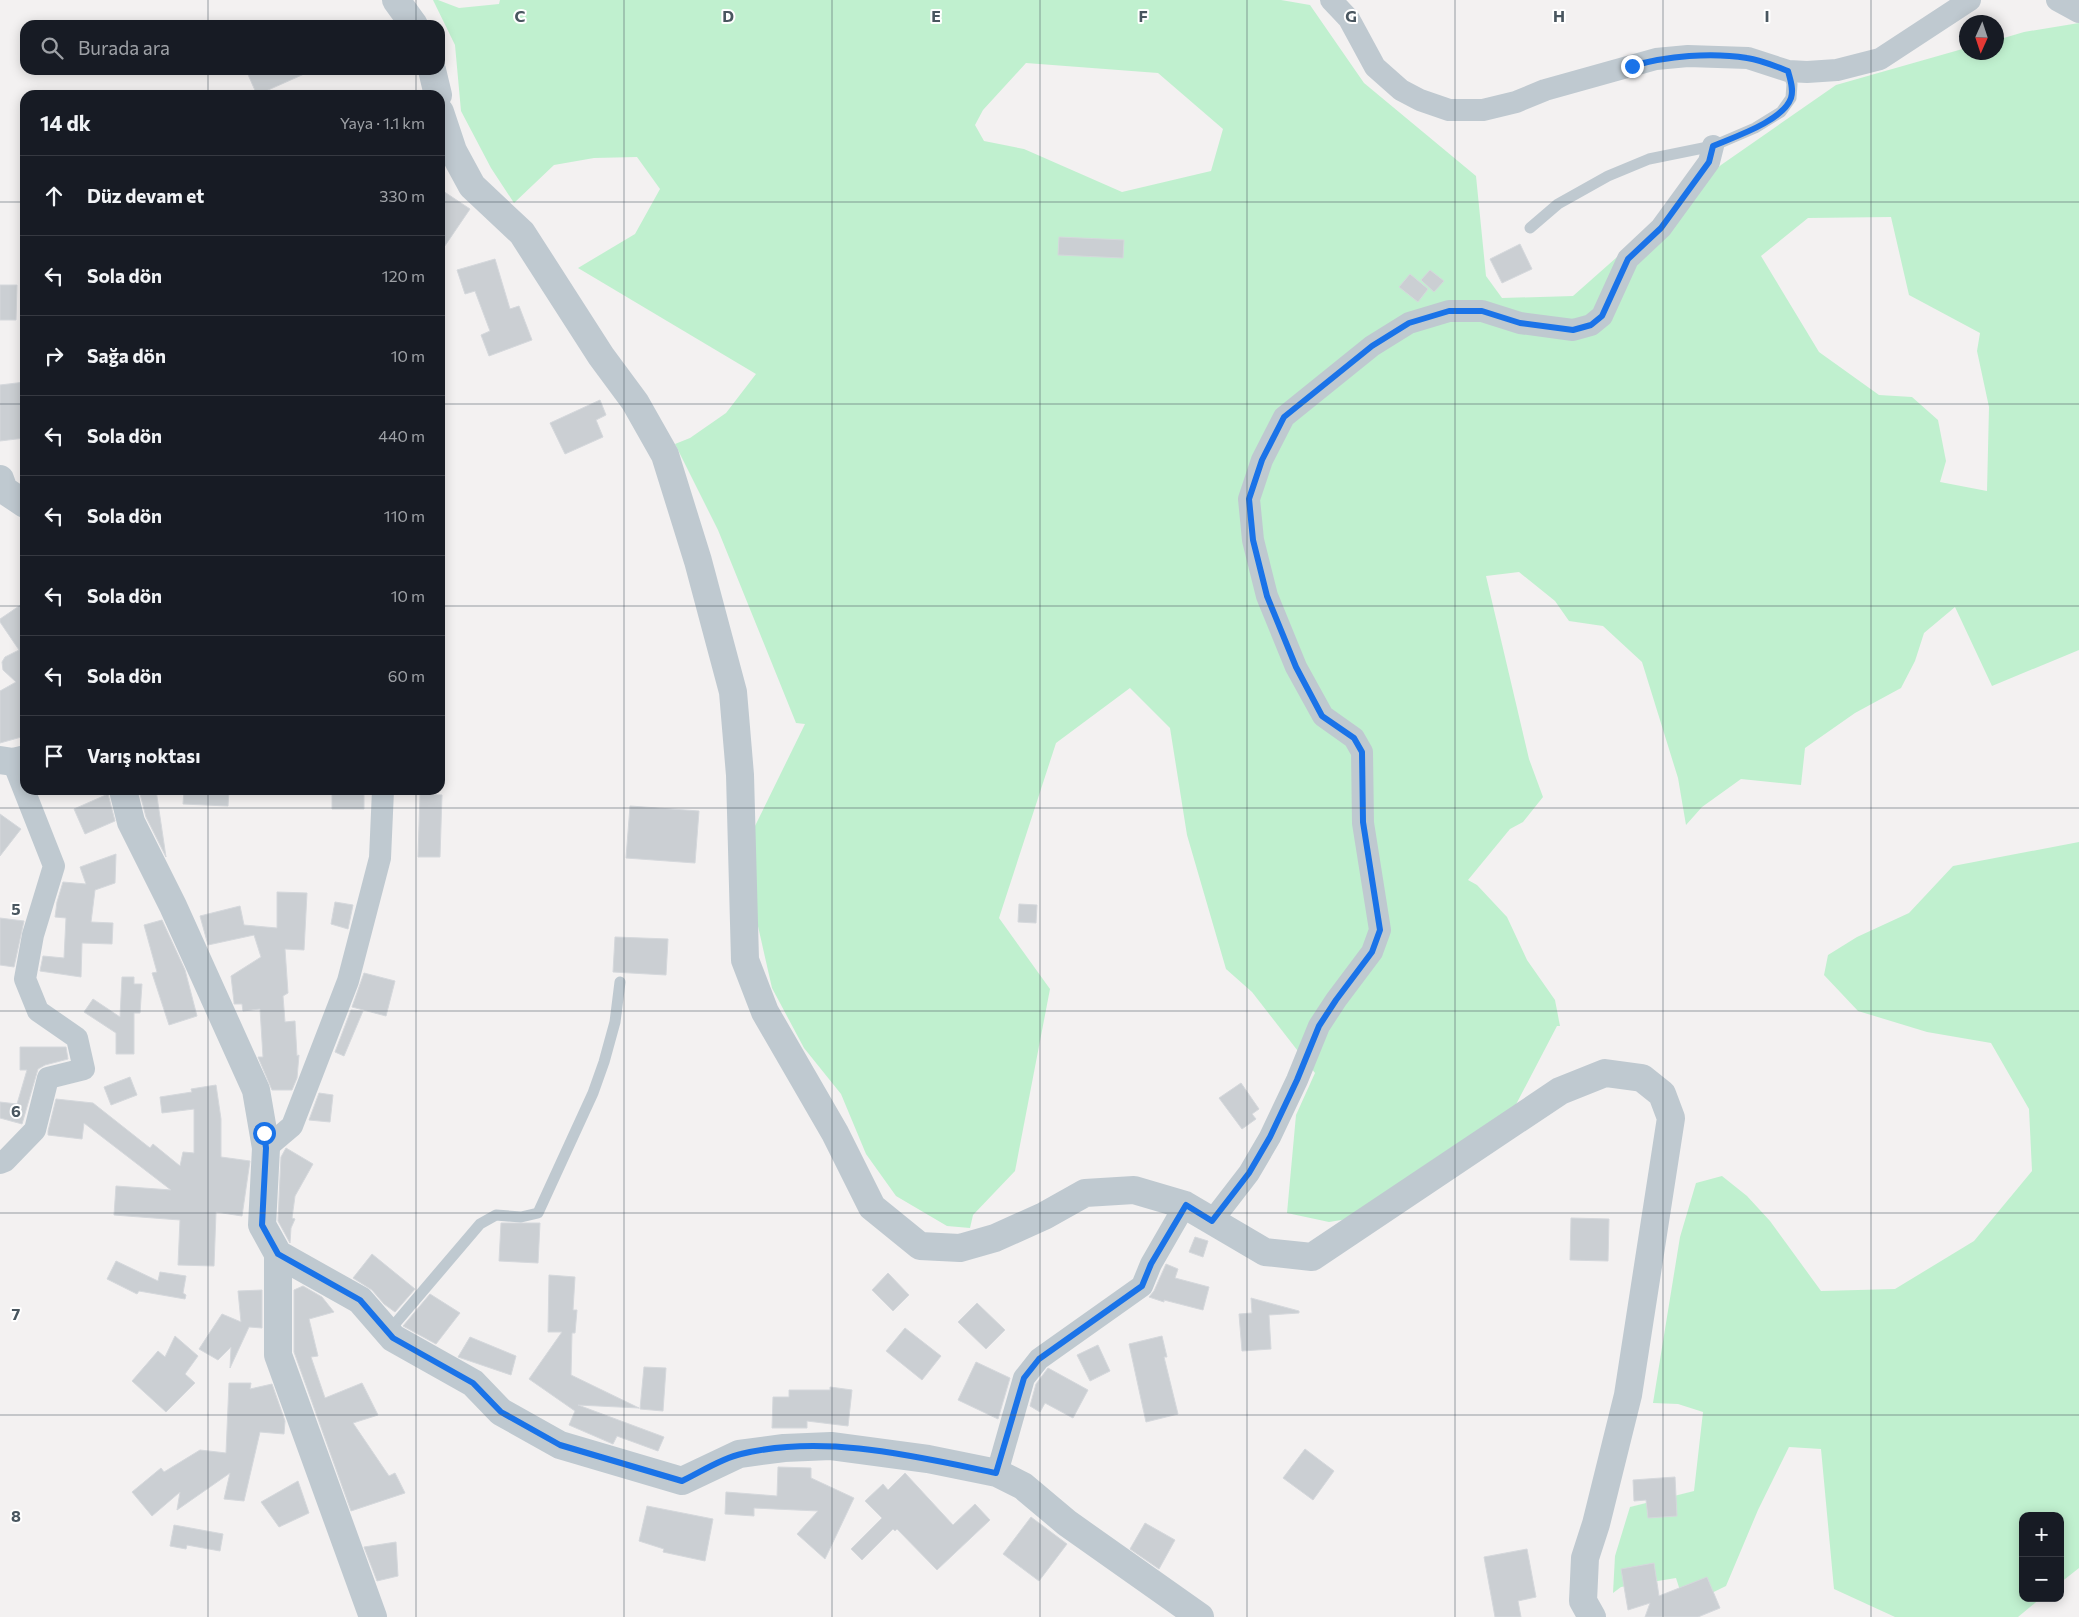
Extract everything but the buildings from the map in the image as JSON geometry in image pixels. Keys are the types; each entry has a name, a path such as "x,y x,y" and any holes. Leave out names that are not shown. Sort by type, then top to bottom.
{"street":[{"path":"396,0 410,20"},
{"path":"1331,0 1349,19 1375,67 1401,90 1420,100 1449,110 1483,110 1516,102 1545,90 1656,59 1688,56 1748,58 1788,71 1837,70 1880,59 1970,0"},
{"path":"2057,0 2079,12"},
{"path":"433,75 437,90"},
{"path":"445,127 453,151 472,186 522,233 601,356 635,402 665,455 698,561 733,692 740,775 745,960 765,1012 835,1134 872,1207 920,1246 960,1248 995,1238 1044,1216 1085,1193 1134,1190 1186,1205 1265,1252 1312,1257 1560,1092 1605,1073 1642,1078 1662,1094 1671,1118 1628,1395 1596,1524 1585,1558 1583,1601 1592,1617"},
{"path":"1212,1221 1249,1173 1270,1137 1297,1080 1319,1026 1372,952 1380,930 1363,822 1362,752 1354,738 1322,716 1296,667 1267,596 1253,540 1249,499 1262,460 1284,417 1372,346 1409,323 1449,311 1482,311 1520,323 1573,330 1591,325 1602,316 1628,259 1661,228 1709,162 1713,146"},
{"path":"13,760 20,778"},
{"path":"0,1163 5,1161 34,1130 48,1078 84,1069 77,1038 38,1011 25,979 33,935 54,866 27,795"},
{"path":"124,795 132,822 173,906 256,1090 266,1148 262,1225 278,1254 278,1355 373,1617"},
{"path":"266,1148 292,1126 348,981 380,858 383,795"},
{"path":"996,1473 1024,1378 1039,1359 1142,1286 1151,1264 1186,1205"},
{"path":"278,1254 360,1300 393,1338 473,1383 501,1412 560,1445 682,1481 739,1454 784,1448 831,1446 928,1459 996,1473 1023,1486 1067,1523 1200,1617"}],"lane":[{"path":"1530,228 1558,204 1608,176 1649,160 1713,146 1755,128 1781,112 1791,98 1792,84 1788,71"},
{"path":"388,1332 480,1224 496,1215 521,1217 538,1213 593,1092 604,1062 615,1022 620,982"}],"green space":[{"path":"433,0 459,8 499,4 500,0 1281,0 1310,5 1364,83 1476,176 1486,276 1502,298 1573,296 1721,165 1836,85 1959,50 1959,60 2004,60 2004,38 2024,32 2079,23 2079,650 1992,686 1955,607 1924,633 1915,661 1901,688 1855,713 1805,748 1801,785 1741,779 1702,807 1686,825 1678,778 1642,662 1603,626 1569,621 1555,601 1519,572 1486,576 1529,759 1543,797 1523,822 1510,829 1468,880 1477,885 1507,917 1527,960 1555,1000 1560,1026 1557,1026 1510,1116 1360,1217 1329,1222 1287,1213 1296,1115 1315,1073 1252,992 1226,969 1187,835 1170,728 1130,688 1056,743 999,918 1050,989 1015,1171 973,1215 970,1228 947,1226 896,1196 866,1154 841,1094 804,1048 772,988 755,913 755,826 805,724 796,723 718,530 675,444 690,438 726,413 756,374 578,268 635,234 660,189 637,157 594,158 554,165 514,203 491,168 461,111 455,45 445,25 445,20 443,20","holes":["1026,63 1158,73 1223,129 1211,171 1122,192 1024,149 984,141 975,125 983,110","1891,217 1909,295 1980,333 1977,351 1989,407 1987,491 1940,482 1946,461 1938,420 1912,397 1879,395 1819,352 1761,256 1808,218"]},
{"path":"2079,842 2079,1568 2064,1580 2064,1512 2019,1512 2019,1602 2036,1602 2018,1617 1895,1617 1834,1589 1821,1449 1789,1447 1758,1510 1726,1586 1685,1606 1676,1578 1621,1587 1613,1593 1615,1556 1630,1507 1694,1491 1703,1412 1678,1404 1653,1403 1680,1237 1696,1183 1722,1176 1747,1196 1770,1221 1821,1291 1895,1289 1974,1241 2032,1171 2029,1109 1991,1043 1927,1032 1858,1011 1824,975 1828,955 1857,937 1909,913 1953,866"}],"route":[{"path":"264,1133 266,1148 262,1225 278,1254 360,1300 393,1338 473,1383 501,1412 560,1445 682,1481 739,1454 784,1448 831,1446 928,1459 996,1473 1024,1378 1039,1359 1142,1286 1151,1264 1186,1205 1212,1221 1249,1173 1270,1137 1297,1080 1319,1026 1372,952 1380,930 1363,822 1362,752 1354,738 1322,716 1296,667 1267,596 1253,540 1249,499 1262,460 1284,417 1310,394 1372,346 1409,323 1449,311 1482,311 1520,323 1573,330 1591,325 1602,316 1628,259 1661,228 1709,162 1713,146 1755,128 1781,112 1791,98 1792,84 1788,71 1748,58 1688,56 1656,59 1632,66"}]}
